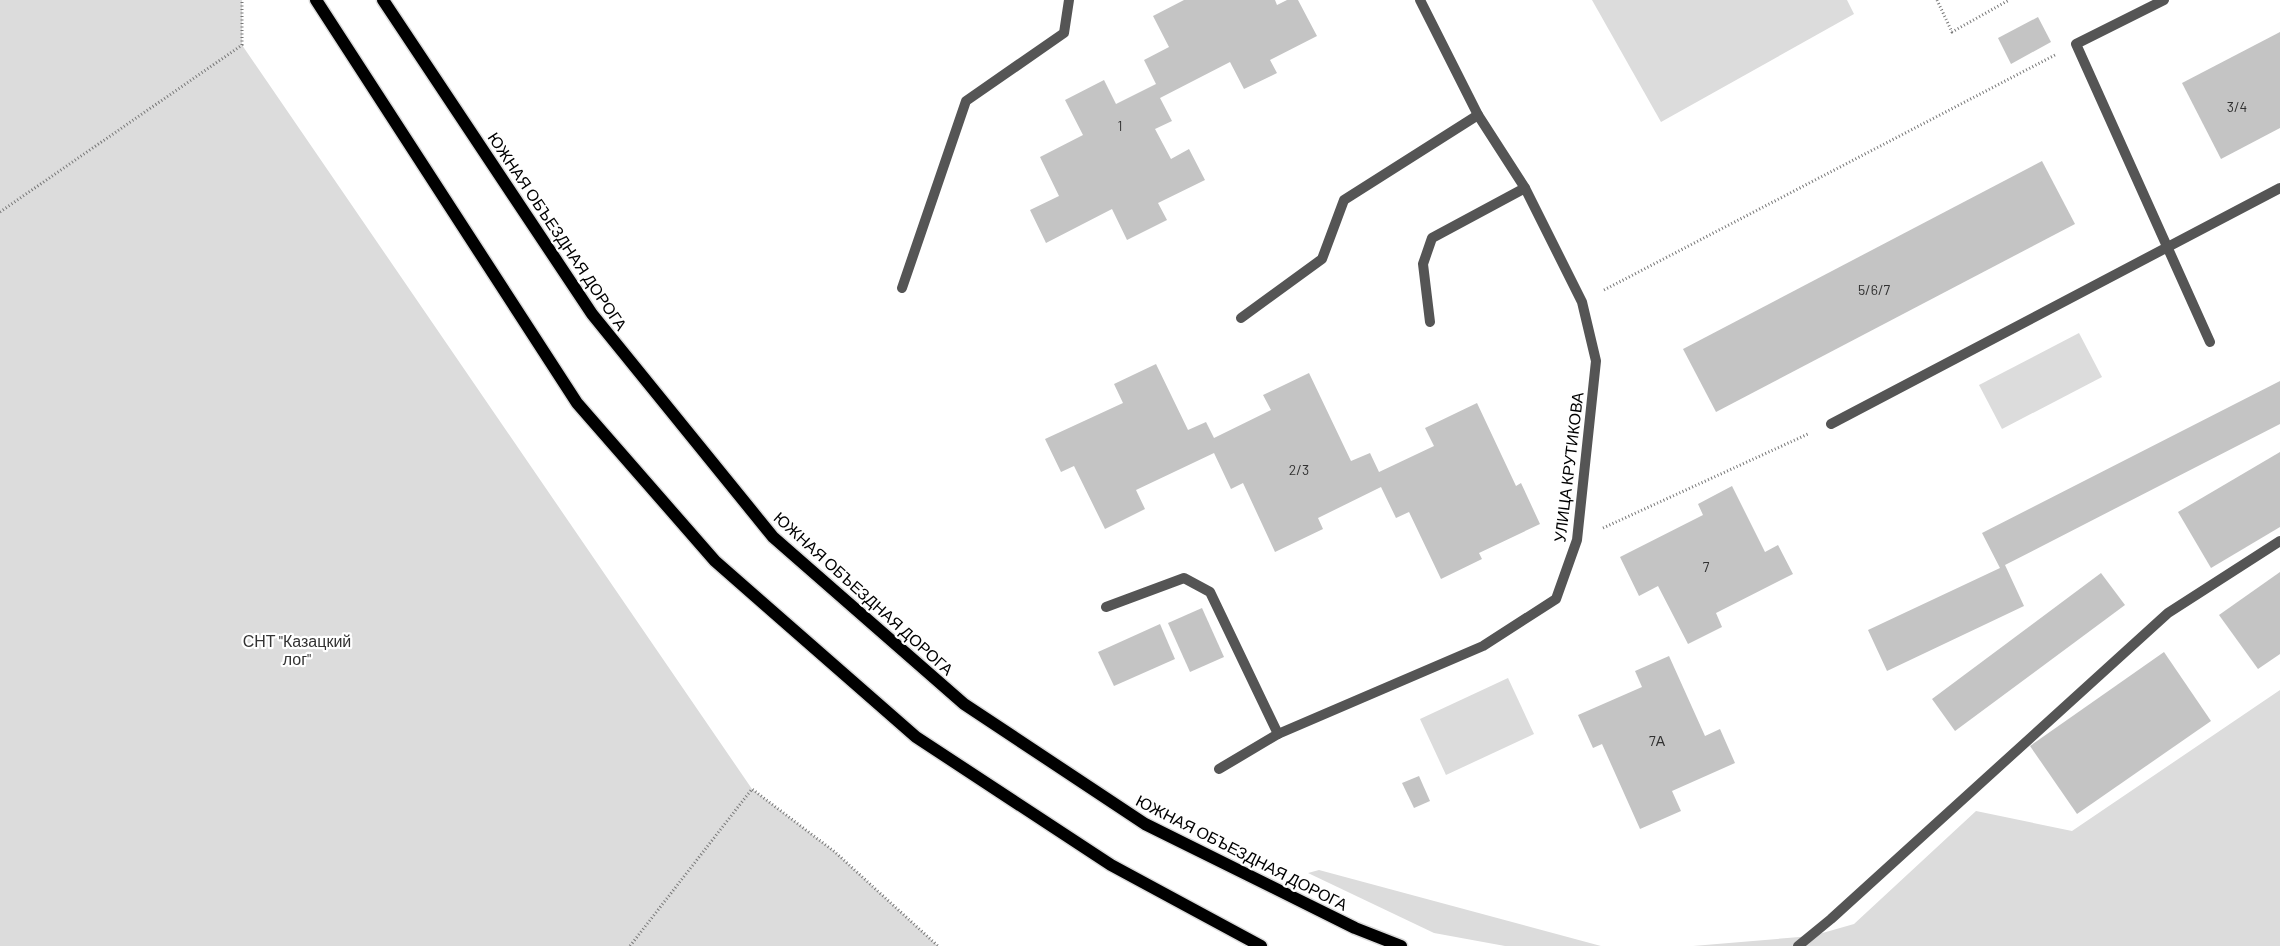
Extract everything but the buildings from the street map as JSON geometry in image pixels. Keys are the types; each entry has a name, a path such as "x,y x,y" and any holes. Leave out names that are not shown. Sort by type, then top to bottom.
{"main road":[{"path":"316,0 577,403 714,561 916,737 1111,865 1261,946"},
{"name":"ЮЖНАЯ ОБЪЕЗДНАЯ ДОРОГА","path":"383,0 592,314 774,537 964,704 1145,824 1355,928 1401,946"}],"lane":[{"path":"902,288 966,101 1064,33 1069,0"},
{"name":"УЛИЦА КРУТИКОВА","path":"1219,769 1278,734 1483,646 1556,599 1577,540 1596,361 1582,302 1525,188 1478,115 1420,0"},
{"path":"2164,0 2076,44 2165,246 2210,342"},
{"path":"1241,318 1322,259 1344,200 1478,115"},
{"path":"1430,322 1423,264 1432,238 1525,188"},
{"path":"1832,424 2165,246 2280,188"},
{"path":"1798,946 1832,918 2168,613 2280,541"},
{"path":"1106,607 1184,578 1210,592 1278,734"}],"path":[{"path":"0,212 242,45 242,0"},
{"path":"1937,0 1952,32 2009,0"},
{"path":"1582,302 2076,44"},
{"path":"1577,540 1832,424"},
{"path":"630,946 752,789 835,852 938,946"}],"green space":[{"name":"СНТ \"Казацкий лог\"","path":"0,0 242,0 242,45 752,789 835,852 938,946 0,946"},
{"path":"1592,0 1847,0 1854,14 1661,122"},
{"path":"2079,333 2102,377 2002,429 1979,385"},
{"path":"1508,678 1534,734 1446,775 1420,719"},
{"path":"2280,690 2280,946 1693,946 1812,936 1854,924 1976,811 2072,831"},
{"path":"1319,870 1601,946 1505,946 1434,933 1308,873"}]}
